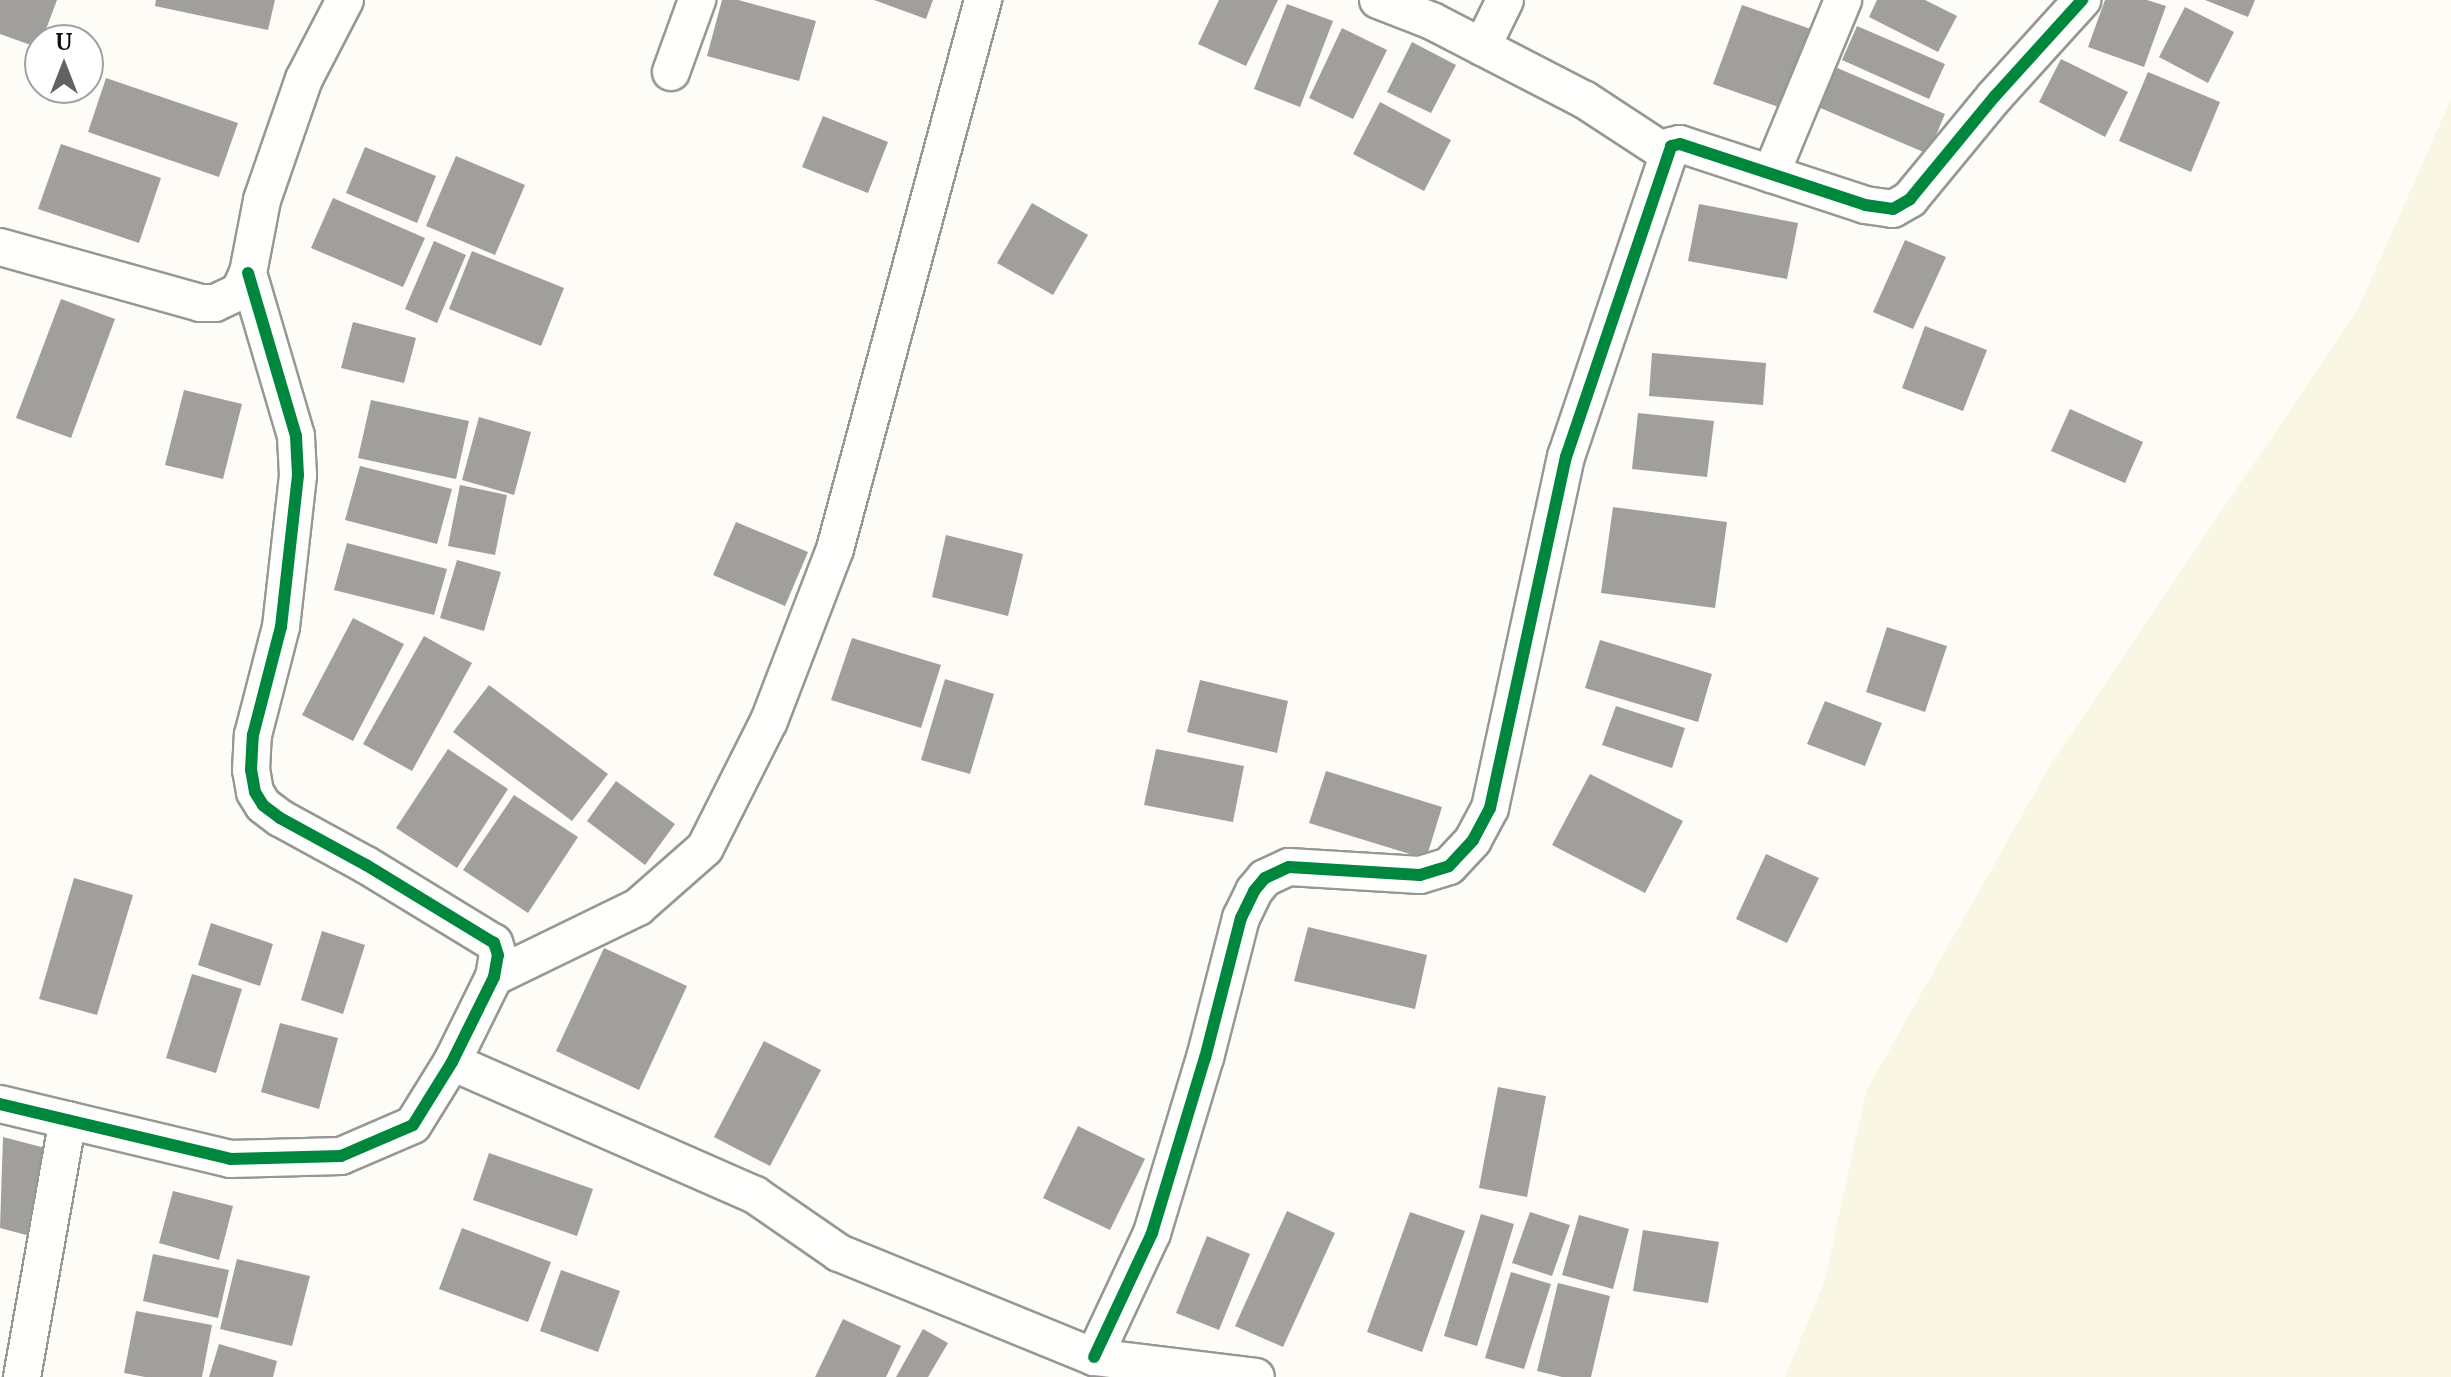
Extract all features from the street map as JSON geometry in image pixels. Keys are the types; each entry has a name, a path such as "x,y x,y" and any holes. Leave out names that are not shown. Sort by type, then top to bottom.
{"street":[{"path":"0,247 200,303 227,300 239,292 248,273 262,200 300,92 345,0"},
{"path":"671,72 697,0"},
{"path":"494,977 638,907 705,848 769,721 835,549 983,0"},
{"path":"1378,0 1482,47 1585,100 1666,153"},
{"path":"1482,47 1505,0"},
{"path":"1771,174 1843,0"},
{"path":"1094,1357 1152,1233 1205,1058 1241,918 1254,891 1265,878 1289,867 1420,875 1449,866 1473,840 1490,808 1566,457 1666,153 1671,146 1680,144 1865,205 1893,209 1910,199 1995,96 2082,0"},
{"path":"0,1104 230,1159 341,1156 413,1125 452,1062 494,977 498,955 494,943 366,865 280,818 263,805 255,792 253,735 281,627 298,475 296,436 248,273"},
{"path":"452,1062 755,1195 839,1253 1094,1357 1256,1377"},
{"path":"22,1377 68,1120"}],"shaded area":[{"path":"2451,99 2451,1377 1785,1377 1825,1280 1866,1091 2052,762 2358,309"}],"building":[{"path":"0,0 57,0 48,24 24,24 24,43 0,34"},
{"path":"156,0 275,0 268,30 155,6"},
{"path":"722,0 738,0 816,21 799,81 707,56"},
{"path":"874,0 933,0 926,19"},
{"path":"1219,0 1278,0 1246,66 1198,44"},
{"path":"1877,0 1925,0 1957,16 1938,52 1869,17"},
{"path":"2105,0 2147,0 2166,6 2144,67 2088,47"},
{"path":"2205,0 2255,0 2248,17"},
{"path":"1287,4 1333,21 1300,107 1254,89"},
{"path":"1742,5 1825,34 1796,113 1713,84"},
{"path":"2185,7 2234,32 2208,83 2159,57"},
{"path":"1857,26 1945,64 1929,99 1842,60"},
{"path":"1342,28 1387,50 1353,119 1309,98"},
{"path":"1412,42 1456,65 1431,113 1387,92"},
{"path":"2061,59 2128,92 2105,137 2039,102"},
{"path":"1835,67 1945,114 1928,154 1818,107"},
{"path":"2148,72 2220,102 2191,172 2119,141"},
{"path":"106,78 238,123 219,177 88,132 97,104 104,104"},
{"path":"1380,102 1451,140 1424,191 1353,154"},
{"path":"823,116 888,142 868,193 802,167"},
{"path":"61,144 161,178 139,243 38,209"},
{"path":"365,147 436,176 417,223 346,193"},
{"path":"456,156 525,185 495,255 426,226"},
{"path":"333,198 425,238 403,287 311,248"},
{"path":"1032,203 1088,235 1053,295 997,263"},
{"path":"1699,204 1798,223 1787,279 1688,261"},
{"path":"1905,240 1946,257 1913,329 1873,312"},
{"path":"434,241 466,255 437,323 405,309"},
{"path":"472,251 564,288 541,346 449,309"},
{"path":"61,299 115,319 71,438 16,418"},
{"path":"353,322 416,338 404,383 341,368"},
{"path":"1925,326 1987,350 1963,411 1902,388"},
{"path":"1652,353 1766,363 1763,405 1649,396"},
{"path":"184,390 242,404 223,479 165,465"},
{"path":"371,400 469,421 456,479 358,458"},
{"path":"2070,409 2143,442 2125,483 2051,451"},
{"path":"1638,413 1714,421 1707,477 1632,469"},
{"path":"479,417 531,432 514,495 462,480"},
{"path":"360,466 452,489 437,544 345,520"},
{"path":"460,485 507,495 495,555 448,546"},
{"path":"1613,507 1727,522 1715,608 1601,593"},
{"path":"736,522 808,552 785,606 713,575"},
{"path":"946,535 1023,554 1008,616 932,597"},
{"path":"347,543 447,569 434,615 334,590"},
{"path":"457,560 501,572 484,631 440,618"},
{"path":"353,618 404,644 353,741 302,715"},
{"path":"1887,627 1947,646 1925,712 1866,692"},
{"path":"424,636 472,663 412,771 363,744"},
{"path":"852,638 941,665 921,728 831,700"},
{"path":"1600,640 1712,674 1698,722 1585,688"},
{"path":"945,679 994,694 970,774 921,760"},
{"path":"1200,680 1288,701 1277,753 1187,732"},
{"path":"489,685 608,774 572,821 453,732"},
{"path":"1825,701 1882,723 1865,766 1807,744"},
{"path":"1616,706 1685,728 1672,768 1602,745"},
{"path":"448,749 508,789 457,868 396,828"},
{"path":"1156,749 1244,766 1233,822 1144,805"},
{"path":"1326,771 1442,807 1426,859 1309,823"},
{"path":"1590,774 1683,821 1645,893 1552,845"},
{"path":"616,781 675,824 645,865 587,821"},
{"path":"514,795 578,837 528,913 463,870"},
{"path":"1766,854 1819,878 1787,943 1736,919"},
{"path":"74,878 133,895 97,1015 39,999"},
{"path":"211,923 273,944 260,986 198,965"},
{"path":"1308,927 1427,955 1415,1009 1294,981"},
{"path":"322,931 365,945 343,1014 301,1000"},
{"path":"604,948 687,986 639,1090 556,1051"},
{"path":"192,974 242,989 216,1073 166,1058"},
{"path":"280,1023 338,1038 319,1109 261,1092"},
{"path":"764,1041 821,1070 770,1166 714,1137"},
{"path":"1498,1087 1546,1096 1527,1197 1479,1188"},
{"path":"1078,1126 1145,1159 1110,1230 1043,1198"},
{"path":"3,1137 53,1150 30,1236 0,1228"},
{"path":"489,1153 593,1189 577,1236 473,1200"},
{"path":"173,1191 233,1206 219,1260 159,1243"},
{"path":"1287,1211 1335,1233 1283,1347 1235,1326"},
{"path":"1410,1212 1465,1231 1422,1352 1367,1332"},
{"path":"1530,1212 1570,1225 1552,1276 1512,1263"},
{"path":"1481,1214 1514,1224 1477,1346 1444,1336"},
{"path":"1579,1215 1629,1229 1613,1289 1562,1275"},
{"path":"462,1228 551,1262 528,1322 439,1289"},
{"path":"1643,1230 1719,1242 1708,1303 1633,1291"},
{"path":"1207,1236 1250,1254 1219,1330 1176,1313"},
{"path":"153,1254 229,1270 218,1318 143,1301"},
{"path":"237,1259 310,1276 292,1346 220,1329"},
{"path":"561,1270 620,1291 598,1352 540,1331"},
{"path":"1511,1272 1551,1284 1524,1369 1485,1358"},
{"path":"1558,1283 1610,1296 1591,1377 1562,1377 1537,1371"},
{"path":"136,1311 212,1325 202,1377 145,1377 124,1373"},
{"path":"843,1319 901,1346 886,1377 815,1377"},
{"path":"923,1329 948,1343 928,1377 896,1377"},
{"path":"219,1344 277,1361 273,1377 209,1377"}],"cycle path":[{"path":"1094,1357 1152,1233 1205,1058 1241,918 1254,891 1265,878 1289,867 1420,875 1449,866 1473,840 1490,808 1566,457 1671,146 1680,144 1865,205 1893,209 1910,199 1995,96 2082,0"},
{"path":"0,1104 230,1159 341,1156 413,1125 452,1062 494,977 498,955 494,943 366,865 280,818 263,805 255,792 251,770 253,735 281,627 298,475 296,436 248,273"}]}
